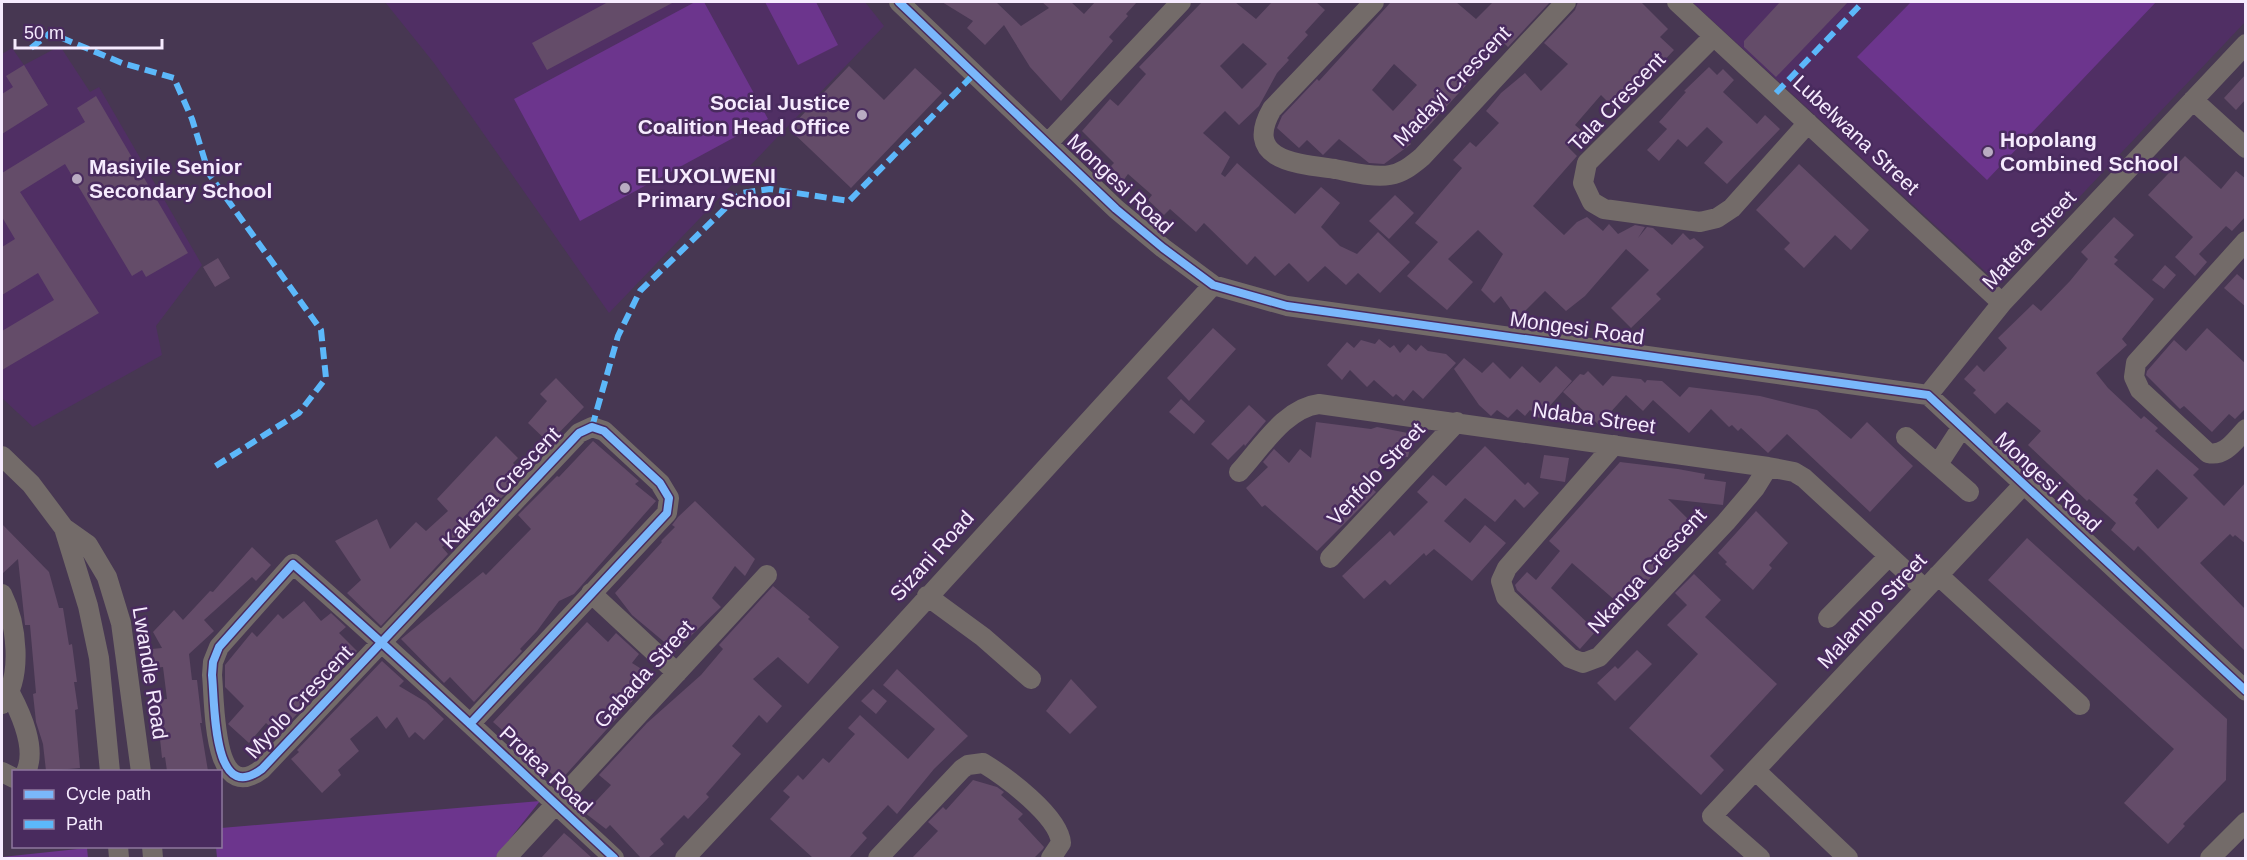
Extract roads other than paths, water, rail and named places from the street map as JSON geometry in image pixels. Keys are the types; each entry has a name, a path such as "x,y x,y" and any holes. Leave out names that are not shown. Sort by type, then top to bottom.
{"street":[{"name":"Mongesi Road","path":"899,2 1116,208 1163,248 1213,285 1287,306 1928,395 2246,691"},
{"path":"1049,142 1181,2"},
{"name":"Madayi Crescent","path":"1374,2 1272,109 1264,123 1263,135 1267,147 1277,157 1293,163 1369,174 1390,175 1405,170 1422,157 1566,2"},
{"name":"Lubelwana Street","path":"1677,2 2002,303"},
{"name":"Tala Crescent","path":"1714,36 1587,163 1582,183 1592,202 1604,209 1700,222 1717,218 1732,208 1808,123"},
{"name":"Mateta Street","path":"1928,395 2002,303 2246,44"},
{"path":"2193,100 2246,148"},
{"path":"2246,241 2136,363 2134,377 2140,390 2208,453 2215,455 2225,451 2246,429"},
{"name":"Sizani Road","path":"685,858 888,641 1213,285"},
{"name":"Ndaba Street","path":"1239,472 1290,416 1308,405 1319,404 1794,472 1804,478 1889,556 1932,582 2080,705"},
{"name":"Venfolo Street","path":"1330,558 1456,422"},
{"name":"Kakaza Crescent","path":"381,641 579,433 592,427 604,431 660,483 669,498 666,513 470,724"},
{"path":"1938,464 1962,427"},
{"path":"1906,437 1969,492"},
{"name":"Nkanga Crescent","path":"1614,445 1507,568 1501,581 1506,597 1570,658 1583,663 1593,661 1607,649 1726,522 1755,488 1768,467"},
{"name":"Lwandle Road","path":"2,456 31,484 64,528 88,545 107,577 121,623 141,770"},
{"name":"Malambo Street","path":"1760,858 1712,816 2024,484"},
{"name":"Lwandle Road","path":"64,528 88,606 99,658 110,770"},
{"path":"1827,618 1889,556"},
{"name":"Myolo Crescent","path":"293,564 230,632 219,647 213,662 222,760 226,770 242,778 253,776 262,770 381,641"},
{"name":"Protea Road","path":"293,564 381,641 614,858"},
{"name":"Gabada Street","path":"506,858 767,575"},
{"path":"591,593 677,673"},
{"path":"2,594 12,626 15,660 6,699 22,716 30,764 27,770"},
{"path":"927,596 983,637 1031,679"},
{"path":"878,858 962,769 968,765 983,763 1000,773 1054,822 1061,843 1051,858"},
{"path":"1755,770 1848,858"},
{"path":"2210,858 2246,822"}],"place":[{"name":"Social Justice Coalition Head Office","path":"862,115"},
{"name":"Hopolang Combined School","path":"1988,152"},
{"name":"Masiyile Senior Secondary School","path":"77,179"},
{"name":"ELUXOLWENI Primary School","path":"625,188"}]}
